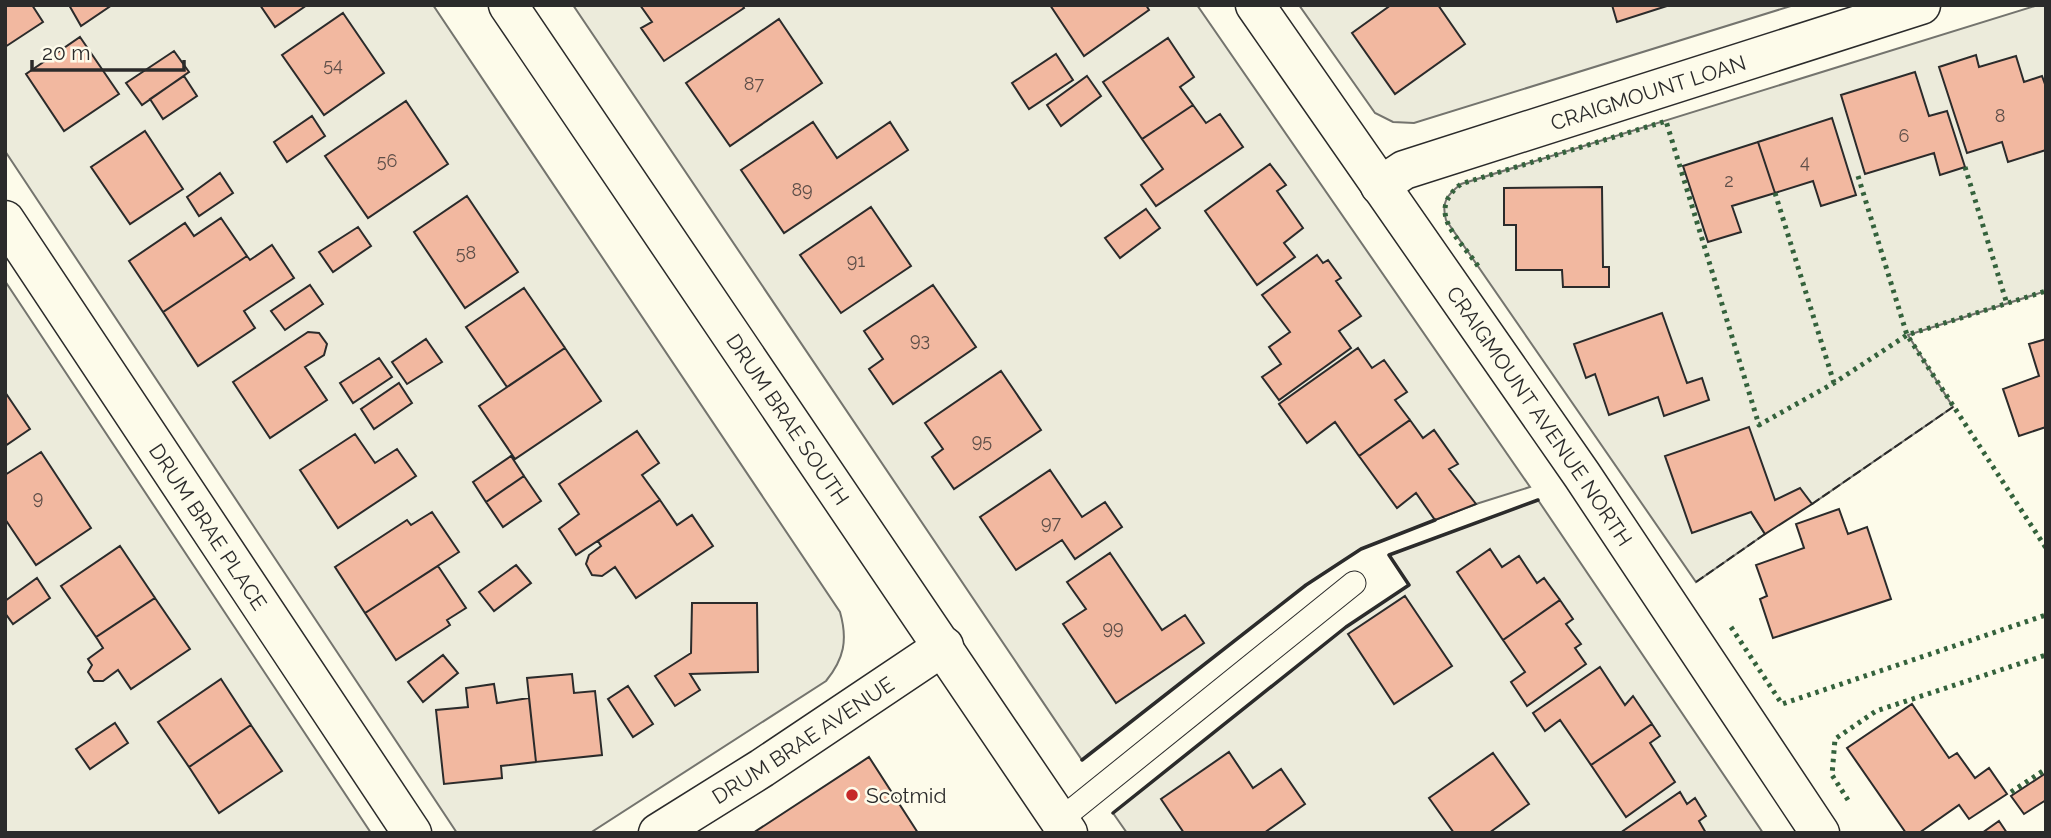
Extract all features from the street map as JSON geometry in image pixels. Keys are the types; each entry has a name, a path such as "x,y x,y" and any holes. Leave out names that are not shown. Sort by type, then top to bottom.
{"street":[{"name":"DRUM BRAE SOUTH","path":"508,5 1064,827"},
{"name":"CRAIGMOUNT AVENUE NORTH","path":"1255,5 1582,475 1820,833"},
{"name":"CRAIGMOUNT LOAN","path":"1380,186 1404,170 1921,5"},
{"name":"DRUM BRAE PLACE","path":"5,220 412,833"},
{"name":"DRUM BRAE AVENUE","path":"658,833 944,646"}],"lane":[{"path":"1064,827 1354,583"}],"shaded area":[{"path":"5,5 433,5 840,612 844,632 843,649 837,665 826,681 590,833 457,833 5,151"},
{"path":"573,5 1197,5 1530,487 1476,504 1361,549 1306,585 1082,760"},
{"path":"1299,5 1794,5 1414,123 1393,122 1375,113"},
{"path":"2038,5 2046,5 2046,291 1908,335 1953,407 1812,504 1751,512 1765,534 1696,582 1446,220 1446,199 1461,184"},
{"path":"5,281 371,833 5,833"},
{"path":"1538,500 1763,833 1127,833 1113,813 1346,627 1409,585 1389,555"}],"building":[{"path":"5,5 32,5 43,22 5,47"},
{"path":"69,5 112,5 81,26"},
{"path":"260,5 307,5 275,27"},
{"path":"640,5 742,5 744,8 664,61 641,28 652,22"},
{"path":"1050,5 1146,5 1149,10 1084,56"},
{"path":"1391,5 1438,5 1465,44 1395,94 1352,33"},
{"path":"1612,5 1670,5 1617,22"},
{"path":"343,13 384,73 324,115 282,55"},
{"path":"779,19 822,83 730,146 686,83"},
{"path":"80,37 119,94 64,131 26,74"},
{"path":"1168,38 1194,77 1180,87 1193,105 1142,139 1103,82"},
{"path":"174,51 189,72 142,105 126,83"},
{"path":"1056,54 1073,80 1029,109 1012,83"},
{"path":"1976,55 1979,67 2016,56 2024,82 2042,76 2046,87 2046,150 2008,162 2002,142 1967,153 1939,67"},
{"path":"1915,72 1929,116 1947,111 1965,167 1940,175 1934,153 1865,174 1841,95"},
{"path":"184,76 197,96 163,119 150,99"},
{"path":"1087,76 1101,96 1061,126 1047,105"},
{"path":"406,101 448,164 368,218 325,156"},
{"path":"1193,105 1206,123 1220,114 1243,147 1156,206 1141,185 1163,169 1142,139"},
{"path":"312,116 325,136 287,162 274,142"},
{"path":"1832,118 1856,195 1821,206 1813,181 1775,193 1758,142"},
{"path":"813,122 837,158 890,122 908,150 784,233 741,170"},
{"path":"145,131 183,189 130,224 91,167"},
{"path":"1758,142 1775,193 1732,206 1741,232 1708,242 1683,166"},
{"path":"1270,164 1286,185 1277,191 1303,228 1284,243 1295,257 1257,285 1205,211"},
{"path":"220,173 233,193 199,216 187,197"},
{"path":"1602,187 1603,267 1609,267 1609,287 1563,287 1562,270 1516,270 1516,225 1504,225 1504,188"},
{"path":"467,196 518,272 465,308 414,232"},
{"path":"871,207 911,266 841,313 800,255"},
{"path":"1146,209 1160,228 1120,258 1105,238"},
{"path":"221,218 247,256 163,312 129,261 185,223 194,236"},
{"path":"358,227 371,246 333,272 319,252"},
{"path":"272,245 294,278 244,311 255,328 198,366 163,312 247,256 250,260"},
{"path":"1317,255 1323,263 1328,260 1341,278 1336,281 1361,316 1339,331 1351,348 1279,400 1262,377 1281,364 1269,347 1290,332 1262,295"},
{"path":"310,285 323,304 285,330 271,311"},
{"path":"933,285 976,347 893,404 869,369 883,359 864,331"},
{"path":"524,288 565,348 507,387 466,327"},
{"path":"1662,313 1687,383 1702,378 1709,400 1664,416 1658,397 1609,415 1595,374 1586,378 1574,344"},
{"path":"308,332 319,333 327,344 324,355 305,367 327,400 270,438 233,382"},
{"path":"426,339 442,362 407,384 392,362"},
{"path":"2046,339 2046,427 2019,436 2003,389 2039,376 2029,344"},
{"path":"565,348 601,401 515,459 479,406"},
{"path":"1358,348 1372,368 1384,360 1407,392 1395,400 1410,420 1359,456 1335,422 1307,443 1279,404"},
{"path":"379,358 392,377 353,403 340,383"},
{"path":"1001,371 1041,430 954,489 932,457 943,449 925,423"},
{"path":"399,383 412,403 374,429 361,409"},
{"path":"5,392 30,429 5,446"},
{"path":"1410,420 1423,438 1434,430 1458,464 1449,469 1476,504 1435,520 1416,493 1397,508 1359,456"},
{"path":"1749,427 1775,500 1800,488 1812,504 1765,534 1751,512 1692,533 1665,456"},
{"path":"637,431 659,463 642,475 660,500 576,555 559,529 579,514 559,484"},
{"path":"355,434 375,463 397,449 416,476 338,528 300,470"},
{"path":"41,452 91,528 36,565 5,519 5,475"},
{"path":"511,456 524,476 486,502 473,482"},
{"path":"1050,470 1082,517 1105,502 1122,527 1075,559 1062,540 1016,570 980,517"},
{"path":"524,476 541,501 503,527 486,502"},
{"path":"660,500 677,525 692,515 713,546 636,598 615,567 602,576 592,575 586,564 589,555 601,546 598,541"},
{"path":"1839,509 1848,534 1867,527 1891,599 1773,638 1760,599 1767,596 1756,565 1804,548 1796,524"},
{"path":"432,512 459,552 365,613 335,567 407,520 411,525"},
{"path":"120,546 155,598 96,637 61,586"},
{"path":"1490,549 1502,567 1519,556 1537,583 1544,578 1560,600 1503,640 1457,572"},
{"path":"1110,553 1162,630 1185,615 1204,643 1116,703 1063,624 1086,609 1067,582"},
{"path":"516,565 531,583 494,611 479,592"},
{"path":"438,566 466,608 447,620 450,625 396,660 365,613"},
{"path":"37,578 50,598 13,624 5,613 5,601"},
{"path":"1405,596 1452,666 1394,704 1348,634"},
{"path":"155,598 190,649 131,689 118,670 103,681 94,681 88,672 92,665 88,659 103,648 96,637"},
{"path":"1560,600 1573,619 1566,624 1581,644 1575,648 1586,664 1527,706 1511,682 1525,672 1503,640"},
{"path":"692,603 757,603 758,672 690,674 700,690 675,706 655,676 691,653"},
{"path":"443,655 458,673 423,702 408,682"},
{"path":"1600,667 1625,705 1633,696 1652,724 1591,765 1560,720 1545,731 1533,713"},
{"path":"572,674 574,693 595,691 602,755 536,762 527,678"},
{"path":"221,679 251,725 189,767 158,722"},
{"path":"494,684 497,703 529,698 536,762 501,766 502,778 444,784 436,710 468,707 466,688"},
{"path":"628,686 653,724 633,737 608,699"},
{"path":"1912,704 1949,758 1957,753 1975,778 1989,768 2007,794 1969,819 1959,805 1919,833 1906,833 1847,748"},
{"path":"115,723 128,743 90,769 76,749"},
{"path":"1652,724 1660,736 1650,743 1675,782 1626,817 1591,765"},
{"path":"251,725 282,771 219,813 189,767"},
{"path":"1229,752 1253,788 1281,769 1305,804 1264,833 1184,833 1161,799"},
{"path":"1493,753 1529,804 1489,833 1454,833 1429,798"},
{"name":"Scotmid","path":"869,757 918,833 753,833"},
{"path":"2046,773 2046,800 2024,814 2011,796"},
{"path":"1680,792 1687,804 1695,798 1706,816 1699,821 1706,833 1620,833"},
{"path":"1999,821 2007,833 1982,833"}],"hedge":[{"path":"1478,266 1454,235 1445,215 1451,194 1461,184 1666,121 1759,425 1834,383 1907,335 2046,291"},
{"path":"1965,167 2007,304"},
{"path":"1858,176 1907,335 2046,548"},
{"path":"1775,193 1834,383"},
{"path":"1731,627 1782,704 2046,615"},
{"path":"1848,800 1832,775 1835,739 1876,711 2046,655"},
{"path":"2011,792 2046,769"}],"fence":[{"path":"1812,504 1953,407"},
{"path":"1696,582 1765,534"}],"wall":[{"path":"1113,813 1346,627 1409,585 1389,555 1538,500"},
{"path":"1082,760 1306,585 1361,549 1435,520"}],"place":[{"name":"Scotmid","path":"852,795"}]}
